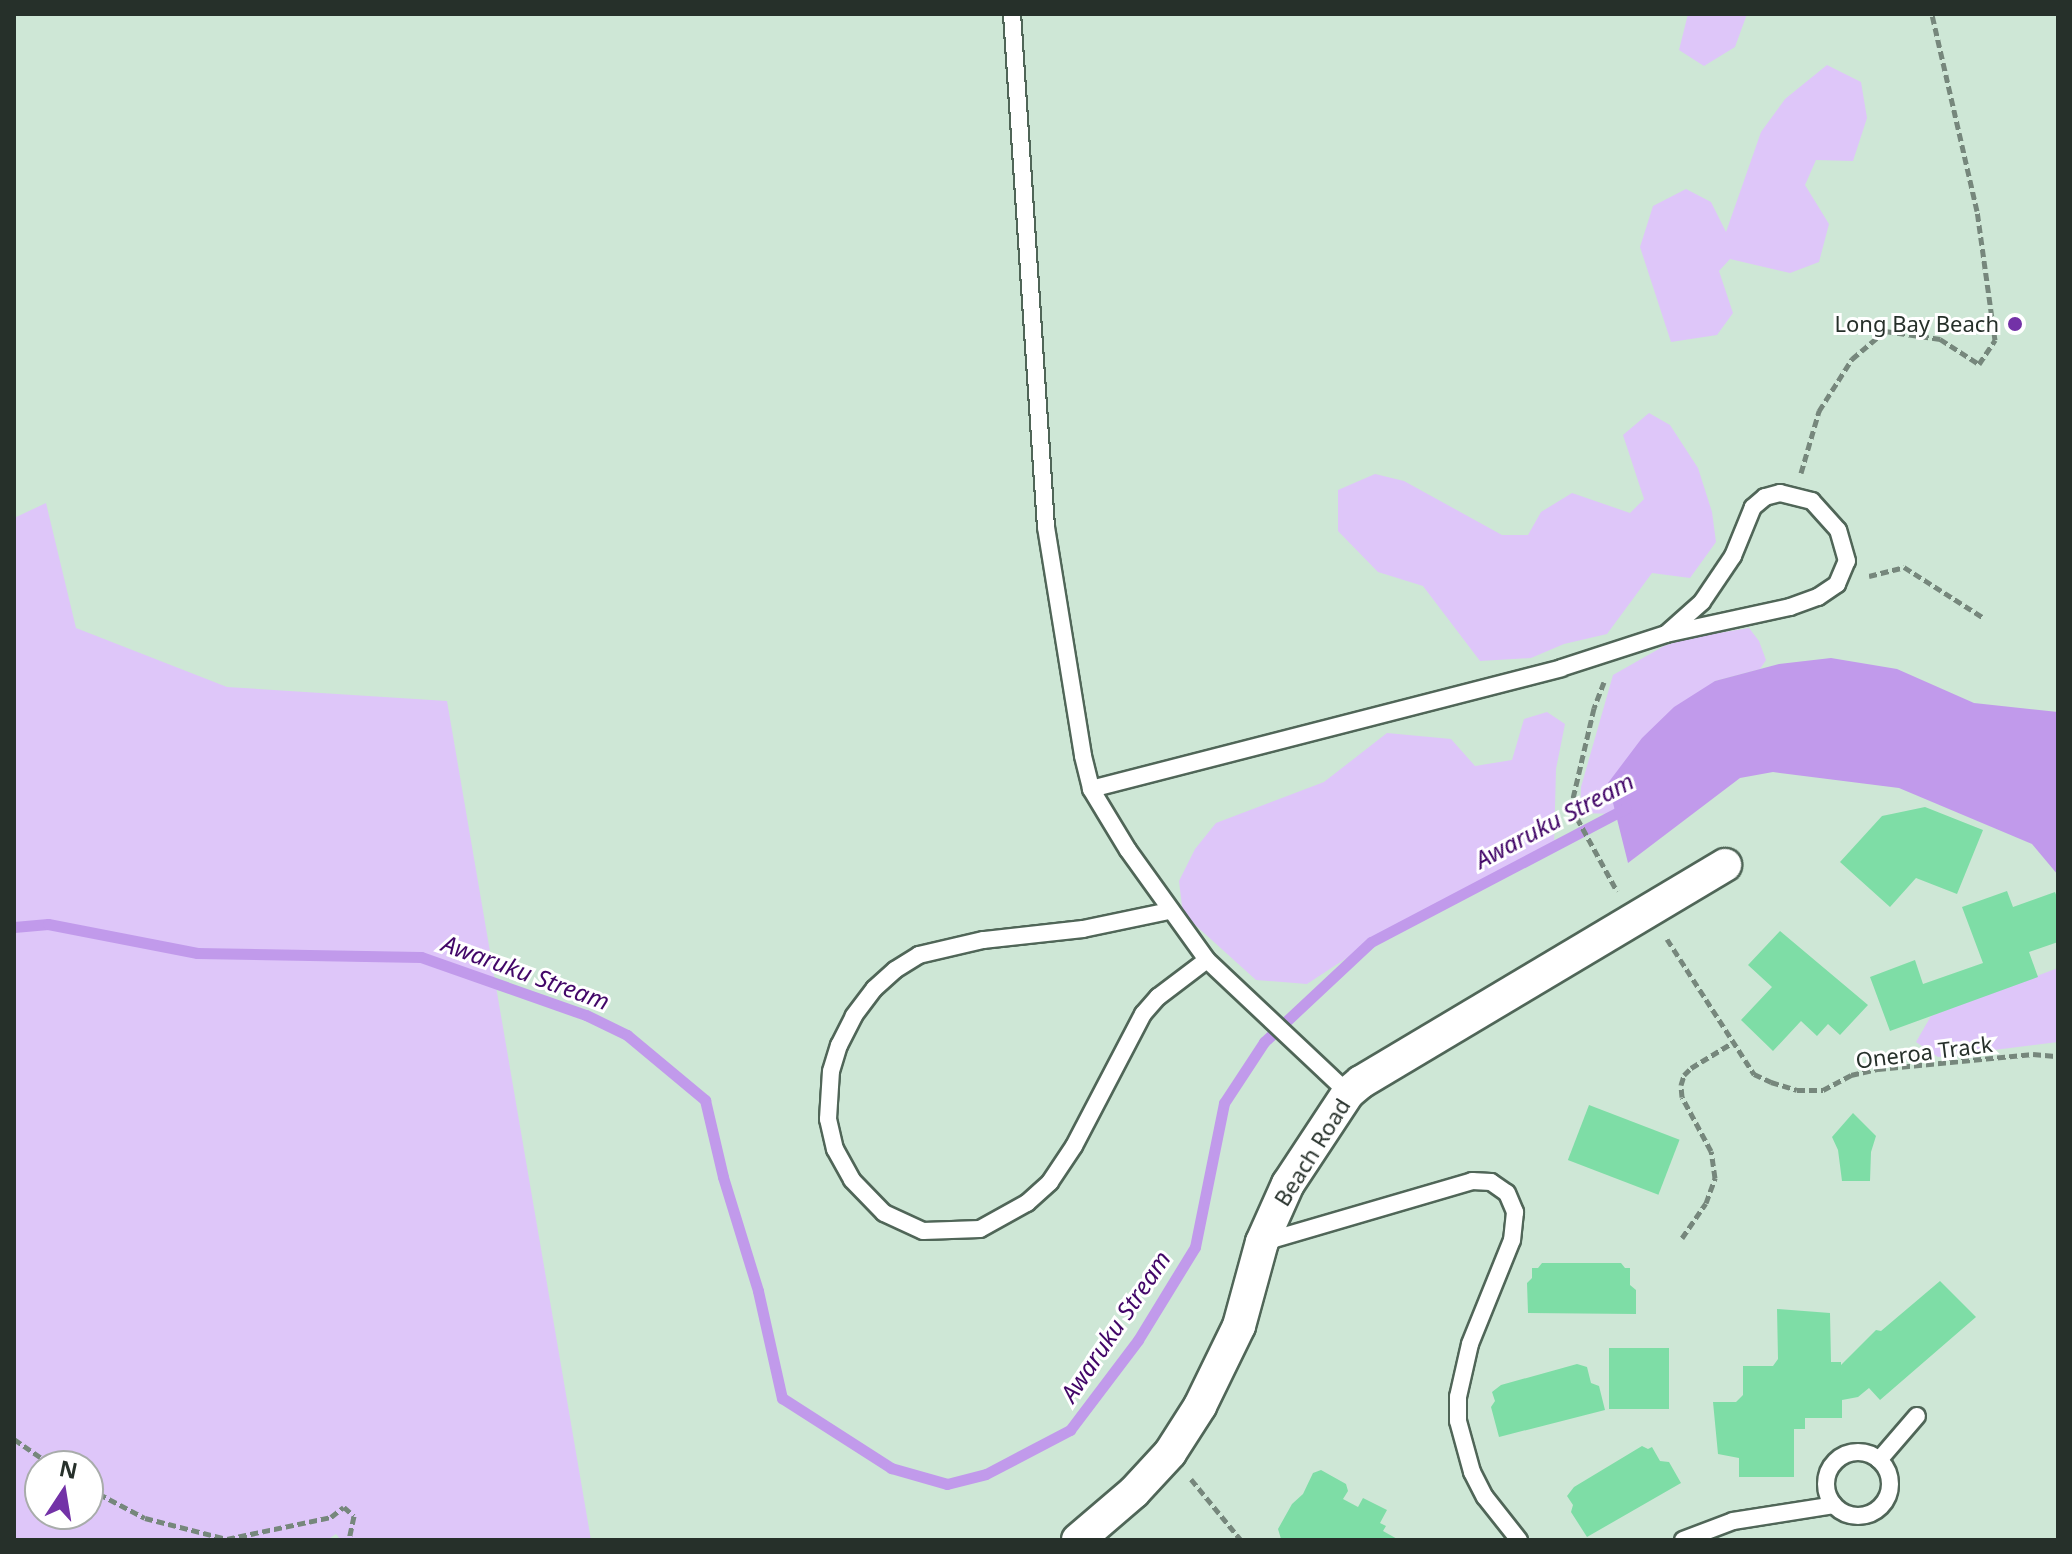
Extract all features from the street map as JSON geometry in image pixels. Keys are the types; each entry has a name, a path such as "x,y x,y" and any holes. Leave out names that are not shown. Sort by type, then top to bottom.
{"street":[{"name":"Beach Road","path":"1078,1540 1134,1492 1170,1453 1200,1406 1239,1326 1262,1242 1288,1184 1348,1093 1361,1082 1725,865"}],"lane":[{"path":"1012,14 1046,527 1091,789 1169,911 1207,960 1348,1093"},
{"path":"1091,789 1617,651 1666,634 1760,616 1818,597 1837,584 1847,561 1838,530 1812,501 1780,493 1765,497 1753,507 1733,556 1702,602 1666,634"},
{"path":"1169,911 1083,929 983,940 919,955 895,970 874,989 854,1016 839,1045 831,1071 828,1119 835,1149 852,1180 884,1213 923,1231 980,1229 1027,1203 1050,1182 1074,1146 1143,1014 1158,997 1207,960"},
{"path":"1262,1242 1472,1181 1491,1182 1507,1193 1515,1212 1512,1240 1470,1344 1458,1397 1458,1421 1472,1472 1485,1497 1519,1540"},
{"path":"1879,1460 1917,1416"},
{"path":"1859,1453 1879,1460 1890,1477 1890,1488 1881,1507 1873,1513 1852,1515 1834,1505 1828,1496 1827,1475 1839,1458 1859,1453"},
{"path":"1683,1540 1733,1521 1834,1505"}],"path":[{"path":"1795,495 1819,411 1852,359 1885,331 1940,339 1979,364 1995,340 1977,211 1932,14"},
{"path":"1837,584 1904,567 1984,618"},
{"path":"1607,876 1571,807 1594,708 1617,651"},
{"name":"Oneroa Track","path":"1649,911 1754,1074 1797,1090 1823,1090 1851,1075 1878,1069 2033,1054 2058,1056"},
{"path":"1682,1238 1706,1203 1715,1178 1711,1151 1682,1097 1681,1085 1691,1068 1732,1043"},
{"path":"1170,1453 1241,1540"},
{"path":"104,1496 145,1518 227,1539 331,1517 344,1507 354,1516 349,1540"}],"shaded area":[{"path":"1688,14 1747,14 1735,47 1704,66 1679,50"},
{"path":"1827,65 1861,82 1867,118 1853,161 1816,160 1805,185 1829,224 1819,262 1790,273 1730,259 1719,271 1733,313 1717,335 1671,342 1640,247 1653,206 1686,189 1711,202 1726,232 1761,132 1785,99"},
{"path":"1649,413 1670,425 1698,468 1712,512 1716,542 1690,578 1652,573 1607,634 1564,644 1531,658 1480,661 1423,586 1378,572 1338,531 1338,490 1375,474 1404,481 1502,535 1528,535 1541,512 1572,493 1630,513 1644,499 1623,435"},
{"path":"46,503 76,628 227,687 447,701 591,1540 341,1540 336,1534 327,1540 14,1540 14,518"},
{"path":"1749,628 1759,641 1766,660 1760,669 1715,681 1608,783 1616,814 1580,813 1581,787 1613,675 1664,646 1688,638"},
{"path":"1831,658 1897,669 1974,703 2058,712 2058,875 2032,844 1899,788 1773,772 1740,778 1628,863 1608,783 1642,738 1674,707 1715,681 1779,664"},
{"path":"1547,712 1565,724 1556,769 1554,846 1371,942 1307,984 1256,980 1183,914 1179,881 1195,849 1216,823 1324,782 1387,733 1451,739 1475,766 1512,760 1524,719"},
{"path":"2058,968 2058,1042 1938,1057 1916,1042 1931,1016"}],"building":[{"path":"1925,807 1983,830 1957,894 1916,878 1890,907 1840,862 1882,816"},
{"path":"2007,891 2013,907 2055,892 2058,900 2058,942 2029,952 2038,977 1890,1031 1870,977 1915,960 1923,984 1983,963 1962,907"},
{"path":"1780,931 1868,1005 1840,1035 1828,1024 1817,1036 1801,1021 1773,1051 1741,1020 1772,987 1748,965"},
{"path":"1589,1105 1680,1140 1658,1195 1568,1160"},
{"path":"1853,1113 1876,1136 1871,1152 1870,1181 1842,1181 1838,1150 1832,1137"},
{"path":"1542,1263 1621,1263 1625,1268 1630,1268 1630,1285 1636,1290 1636,1314 1528,1313 1527,1283 1532,1278 1532,1268 1538,1268"},
{"path":"1940,1281 1976,1317 1880,1400 1869,1388 1858,1397 1842,1400 1842,1418 1805,1418 1805,1429 1794,1429 1794,1477 1739,1477 1739,1458 1718,1454 1713,1402 1736,1402 1743,1395 1743,1366 1773,1366 1778,1359 1777,1309 1830,1313 1831,1362 1841,1362 1841,1365 1876,1330 1881,1331"},
{"path":"1609,1348 1669,1348 1669,1409 1609,1409"},
{"path":"1577,1364 1587,1367 1591,1383 1599,1386 1605,1410 1499,1437 1491,1407 1495,1401 1492,1392 1501,1385"},
{"path":"1642,1446 1652,1447 1660,1461 1669,1462 1681,1483 1587,1537 1571,1512 1573,1505 1567,1496 1574,1487"},
{"path":"1321,1470 1346,1484 1348,1491 1343,1499 1358,1507 1363,1498 1387,1510 1380,1523 1386,1526 1383,1531 1399,1540 1281,1539 1278,1529 1292,1504 1303,1494 1313,1473"}],"waterway":[{"name":"Awaruku Stream","path":"14,927 48,924 197,953 421,957 586,1015 627,1035 705,1100 723,1177 758,1291 782,1398 891,1468 947,1484 986,1474 1070,1430 1138,1340 1195,1247 1224,1103 1264,1042 1371,942 1626,808"}],"place":[{"name":"Long Bay Beach","path":"2015,324"}]}
